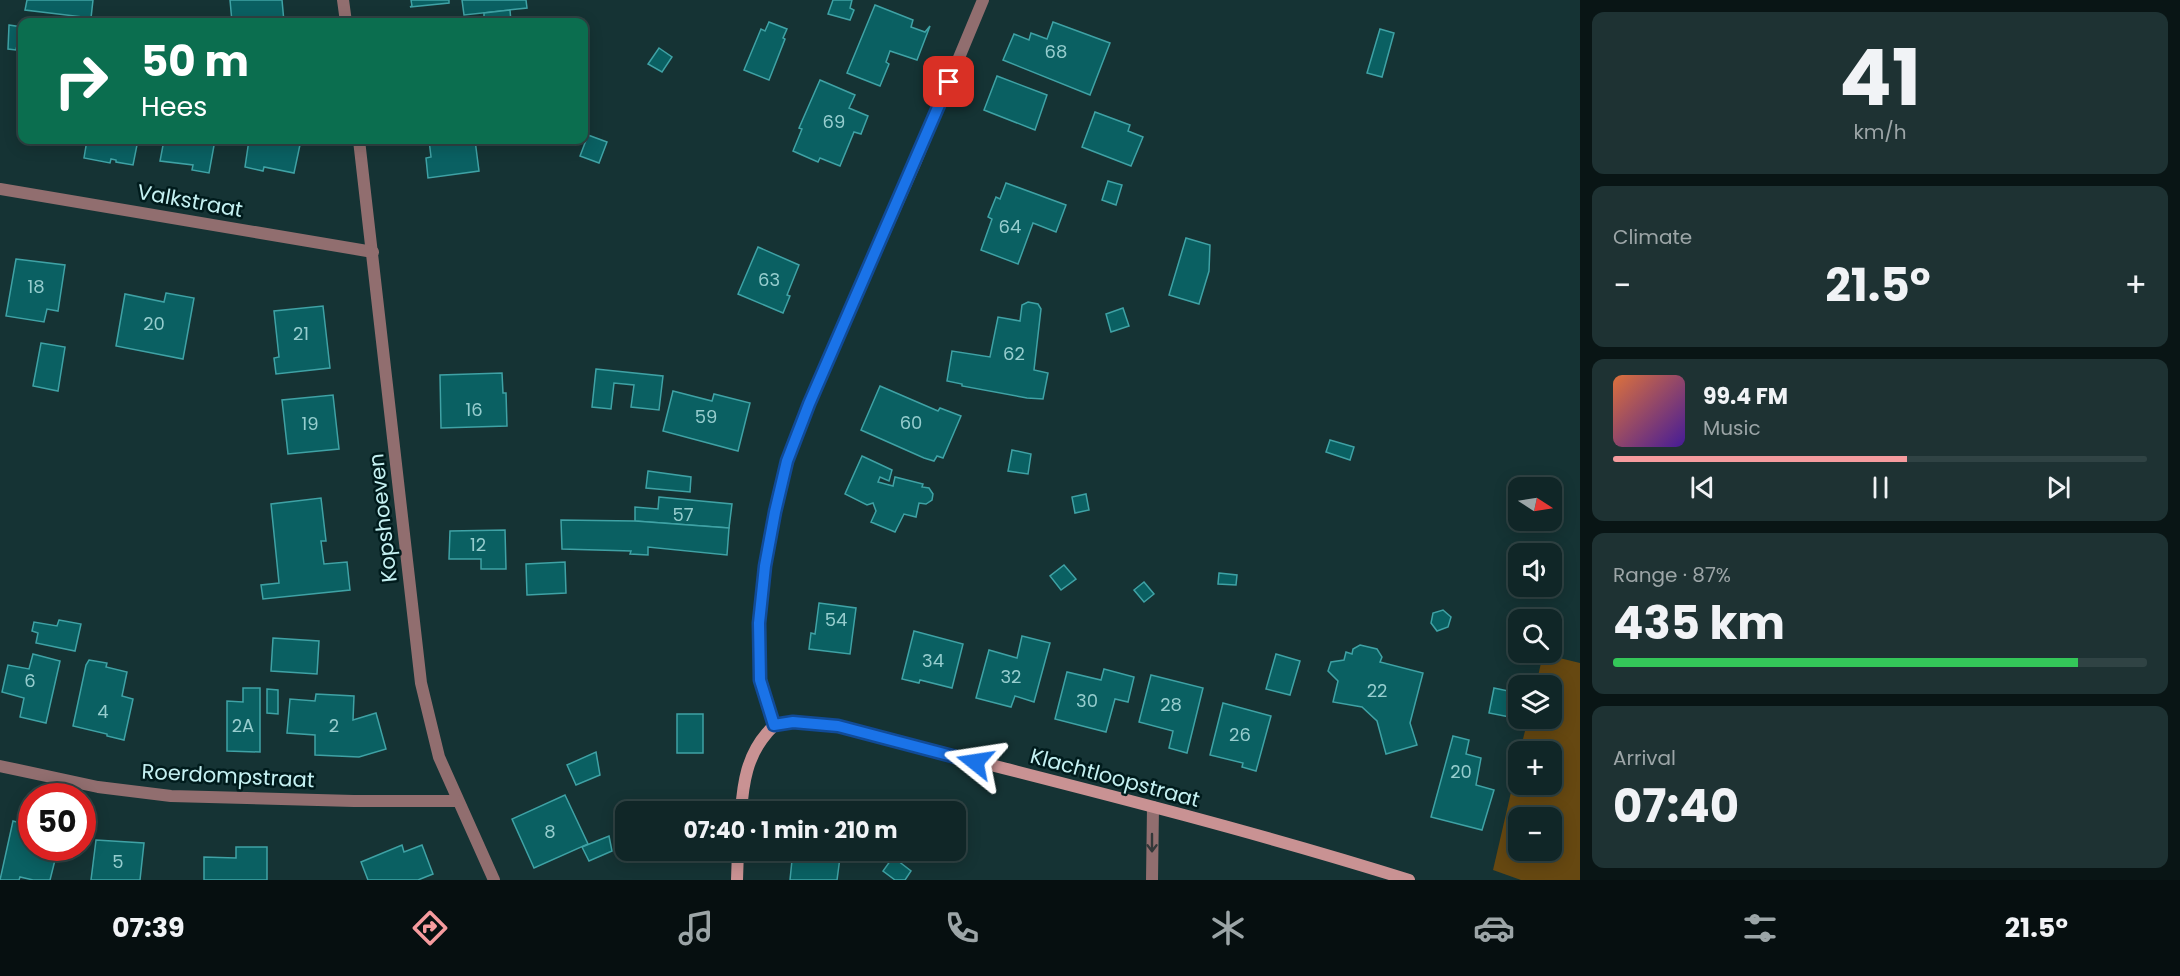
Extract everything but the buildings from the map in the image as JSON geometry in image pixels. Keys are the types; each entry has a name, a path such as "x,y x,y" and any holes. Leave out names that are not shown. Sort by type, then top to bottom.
{"main road":[{"name":"Klachtloopstraat","path":"774,725 793,722 838,726 1153,807 1338,858 1408,880"},
{"path":"742,801 743,784 750,760 759,742 774,725"},
{"path":"737,880 738,861"}],"street":[{"path":"343,0 345,18"},
{"path":"774,725 760,680 759,623 765,566 787,461 809,404 916,161 983,0"},
{"name":"Kopshoeven","path":"360,144 421,683 440,757 494,880"},
{"name":"Valkstraat","path":"0,189 373,252"},
{"name":"Roerdompstraat","path":"0,766 98,787 171,796 354,801 458,801"},
{"path":"1152,880 1153,807"}],"shaded area":[{"path":"1562,659 1580,663 1580,880 1521,880 1493,870 1510,795 1562,795 1562,741 1522,741 1526,729 1562,729 1562,675 1538,675 1541,663 1562,663"}],"route":[{"path":"949,82 809,404 787,461 765,566 759,623 760,680 774,725 793,722 838,726 975,762"}]}
